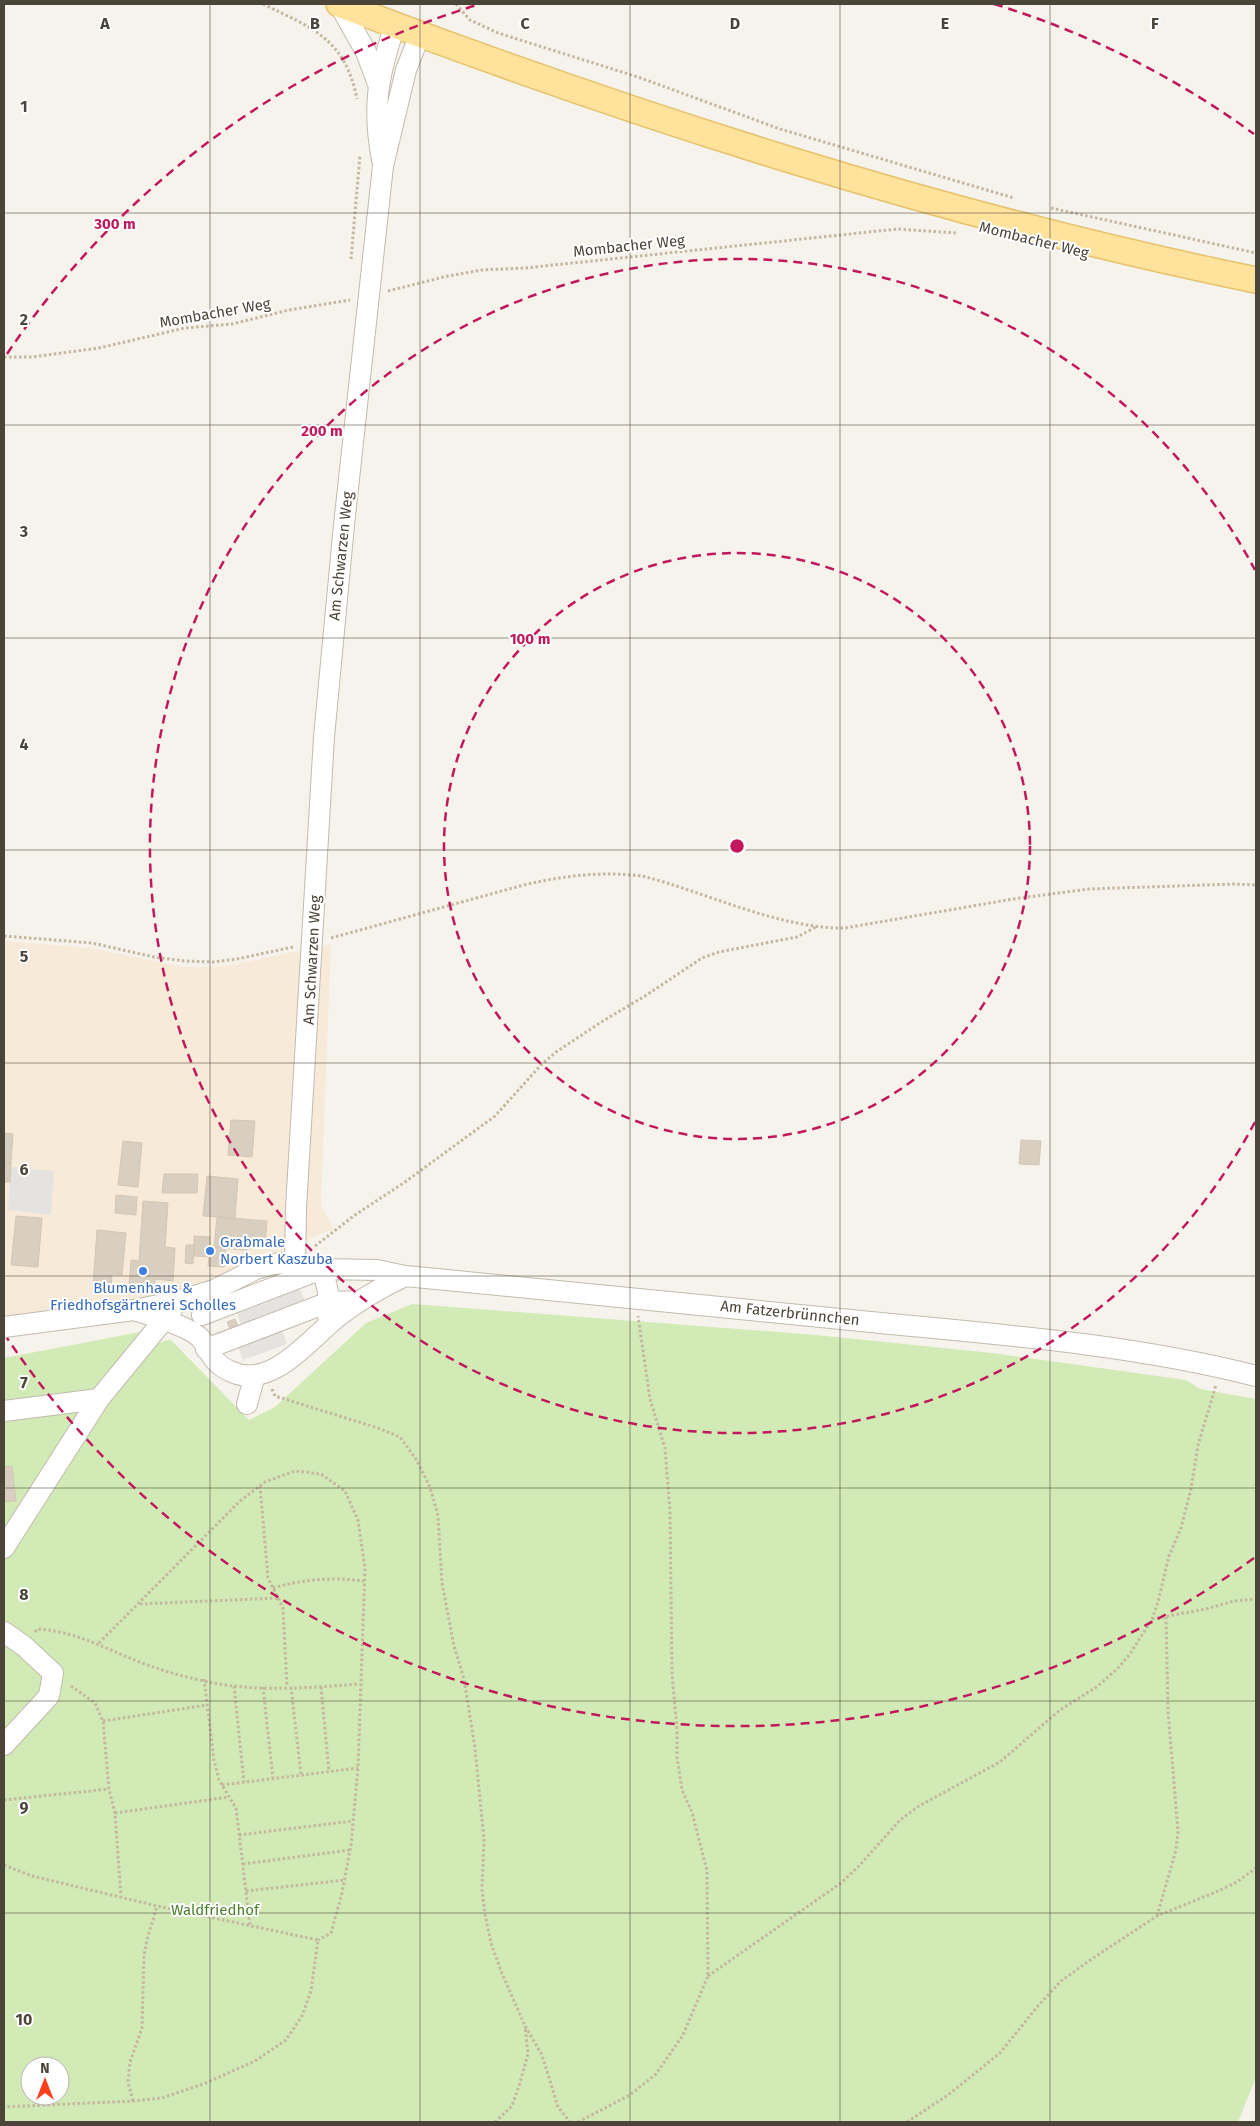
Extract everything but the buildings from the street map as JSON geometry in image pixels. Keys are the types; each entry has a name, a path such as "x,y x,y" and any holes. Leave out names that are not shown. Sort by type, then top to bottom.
{"main road":[{"path":"339,4 614,103 825,170 1070,237 1256,280"}],"street":[{"name":"Am Schwarzen Weg","path":"339,4 366,52 378,84"},
{"name":"Am Schwarzen Weg","path":"383,166 376,129 378,84 383,60 395,25"},
{"name":"Am Schwarzen Weg","path":"295,1262 296,1208 324,737 344,525 356,296 383,166 406,70 420,34"},
{"path":"4,1327 134,1310 178,1301 214,1290 256,1269 273,1264 295,1262 322,1269"},
{"path":"322,1269 329,1302 326,1327"},
{"path":"202,1315 322,1269"},
{"name":"Am Fatzerbrünnchen","path":"322,1269 377,1270 406,1276 977,1332 1123,1350 1219,1366 1256,1376"},
{"path":"246,1404 269,1371 286,1363 326,1327 359,1301 378,1288 406,1276"},
{"path":"204,1344 202,1315 214,1290"},
{"path":"4,1548 99,1399 165,1320 178,1301"},
{"path":"204,1344 329,1302 359,1301"},
{"path":"134,1310 165,1320 204,1344 214,1359 228,1370 262,1381"},
{"path":"4,1411 99,1399"},
{"path":"4,1632 24,1646 53,1673 49,1696 4,1745"}],"path":[{"path":"263,4 316,32 338,50 347,64 353,80 358,108"},
{"path":"456,4 470,20 498,33 638,77 780,129 1023,201"},
{"path":"351,264 360,147"},
{"path":"1042,206 1256,254"},
{"name":"Mombacher Weg","path":"4,357 32,357 99,348 185,328 232,324 289,310 482,270 526,268 898,229 936,230 964,235"},
{"path":"4,936 92,943 154,957 194,962 237,959 313,943 550,878 600,874 642,876 766,914 816,927 845,928 1013,899 1089,890 1224,884 1256,885"},
{"path":"295,1262 355,1215 405,1182 495,1116 551,1056 595,1026 702,958 720,952 797,937 816,927"},
{"path":"578,2122 630,2095 656,2074 683,2035 708,1976 707,1870 692,1812 682,1790 677,1757 677,1729 672,1674 668,1482 665,1448 650,1399 645,1372 638,1316 641,1299"},
{"path":"708,1976 841,1883 859,1866 900,1820 918,1806 1000,1762 1060,1710 1098,1686 1130,1654 1152,1619 1169,1556 1181,1528 1191,1489 1198,1445 1209,1410 1219,1366"},
{"path":"262,1381 275,1396 289,1402 378,1428 400,1437 416,1459 430,1488 438,1516 442,1583 454,1646 464,1679 475,1748 484,1840 482,1889 491,1943 525,2026 542,2055 558,2107 570,2122"},
{"path":"4,1865 32,1876 250,1926 318,1940 331,1933 350,1850 358,1768 359,1684 365,1568 358,1520 344,1491 321,1474 295,1471 265,1482 240,1501 99,1643"},
{"path":"260,1486 268,1578 283,1608 289,1688 301,1775"},
{"path":"273,1588 292,1582 340,1578 364,1581"},
{"path":"139,1604 278,1598"},
{"path":"1152,1619 1206,1609 1234,1601 1256,1599"},
{"path":"1157,1916 1176,1850 1178,1831 1168,1711 1166,1616"},
{"path":"24,1646 37,1629 50,1630 99,1643 156,1668 234,1686 289,1688 359,1684"},
{"path":"53,1673 95,1703 103,1721 109,1789 115,1813 121,1897"},
{"path":"204,1679 214,1760 219,1780 236,1808 250,1926"},
{"path":"234,1686 244,1783"},
{"path":"263,1687 273,1779"},
{"path":"320,1687 329,1772"},
{"path":"103,1721 207,1705"},
{"path":"222,1785 358,1768"},
{"path":"4,1800 109,1789"},
{"path":"115,1813 229,1797"},
{"path":"239,1835 353,1821"},
{"path":"243,1864 350,1850"},
{"path":"907,2122 948,2095 1000,2052 1037,2006 1061,1981 1157,1916 1237,1882 1256,1868"},
{"path":"246,1891 344,1880"},
{"path":"133,2102 128,2082 130,2062 142,2028 144,1955 157,1906"},
{"path":"4,2107 133,2102 162,2098 206,2083 255,2061 286,2040 302,2016 311,1991 318,1940"},
{"path":"495,2122 512,2106 519,2086 528,2054 525,2026"}],"shaded area":[{"path":"4,941 91,948 184,967 213,967 237,964 331,944 321,1204 333,1229 217,1278 165,1295 4,1319"},
{"path":"11,1167 54,1171 51,1215 8,1210"},
{"path":"300,1289 305,1301 282,1330 287,1344 243,1360 238,1346 216,1339 214,1333 241,1325 237,1312"}],"green space":[{"name":"Waldfriedhof","path":"412,1304 816,1335 992,1353 1186,1380 1200,1389 1256,1399 1256,2077 1238,2122 4,2122 4,1358 140,1332 157,1344 170,1339 249,1420 275,1407 366,1323"}],"place":[{"name":"Grabmale Norbert Kaszuba","path":"210,1251"},
{"name":"Blumenhaus & Friedhofsgärtnerei Scholles","path":"143,1271"}]}
